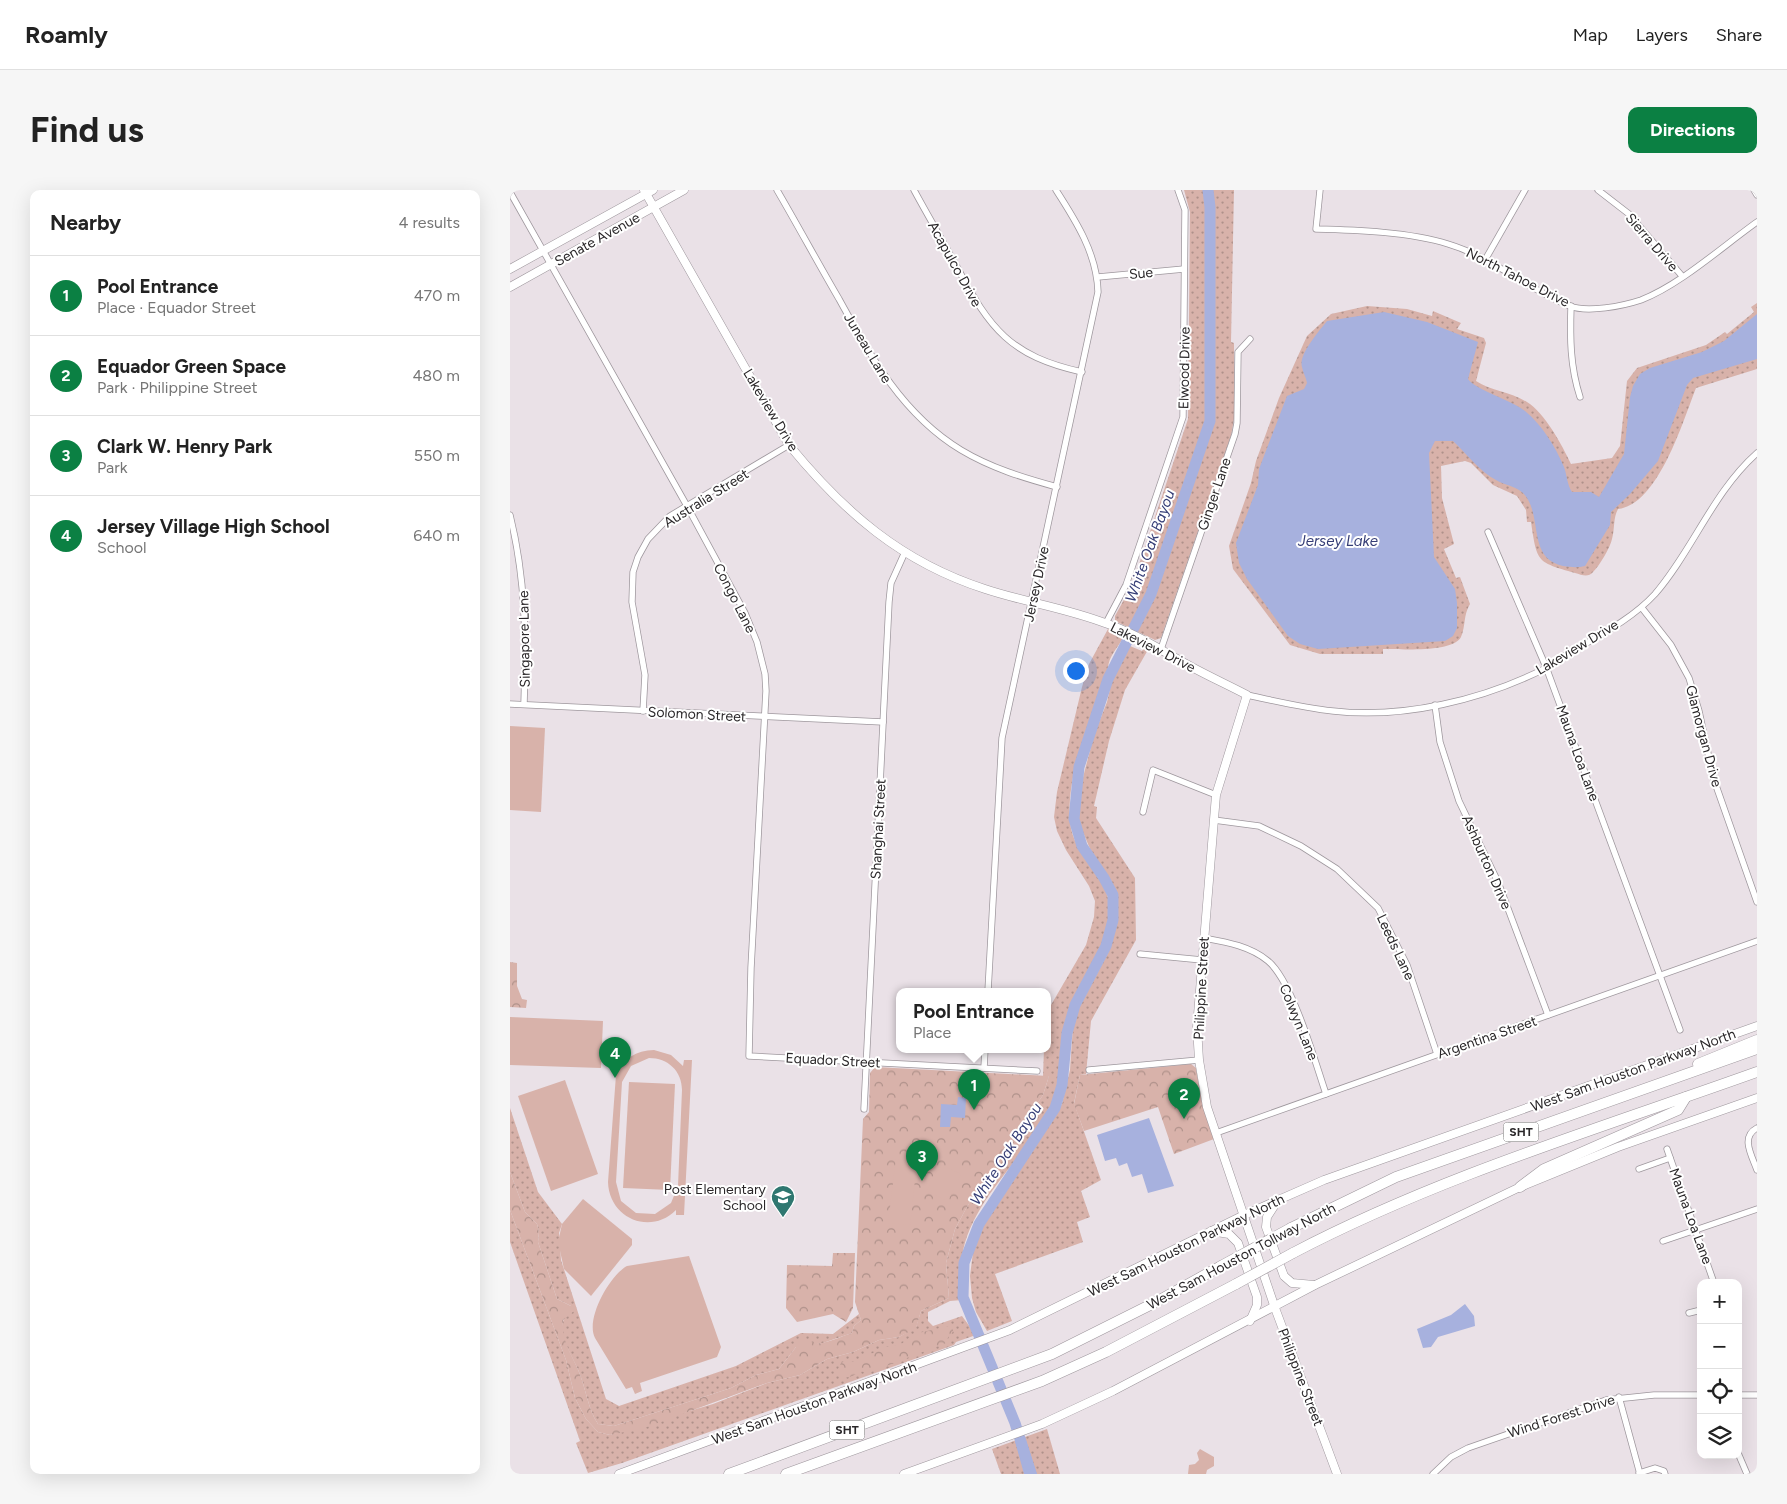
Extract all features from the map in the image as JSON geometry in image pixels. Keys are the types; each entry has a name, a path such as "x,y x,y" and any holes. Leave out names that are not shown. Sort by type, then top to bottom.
{"highway":[{"path":"1646,1088 1713,1056 1757,1040"},
{"name":"West Sam Houston Tollway North","path":"729,1474 1029,1363 1156,1302 1291,1228 1396,1177 1757,1049"},
{"name":"West Sam Houston Tollway North","path":"786,1474 981,1405 1096,1357 1293,1253 1419,1193 1757,1072"},
{"path":"1520,1187 1544,1169 1678,1110 1686,1097"}],"main road":[{"name":"Senate Avenue","path":"510,287 684,190"},
{"name":"Senate Avenue","path":"510,269 647,191"},
{"name":"Lakeview Drive","path":"647,191 653,207 789,445 818,480 849,512 873,532 905,552 952,577 990,591 1033,601 1106,623 1161,649 1247,695"},
{"name":"Philippine Street","path":"1247,695 1216,795 1197,1027 1199,1060 1207,1107 1275,1308 1337,1474"},
{"name":"West Sam Houston Parkway North","path":"619,1474 963,1349 1010,1330 1244,1215 1331,1178 1757,1026"},
{"path":"904,1474 1042,1424 1113,1391 1275,1308 1315,1285 1520,1187 1618,1148 1757,1098"},
{"path":"1278,1200 1267,1217 1266,1227 1284,1276 1292,1283 1315,1285"},
{"path":"1212,1231 1229,1234 1238,1243 1257,1297 1250,1321"}],"street":[{"name":"Juneau Lane","path":"777,190 876,365 898,396 928,426 961,450 998,468 1057,487"},
{"name":"Acapulco Drive","path":"914,190 975,302 992,324 1018,347 1032,355 1056,366 1082,372"},
{"name":"Jersey Drive","path":"988,988 1002,738 1096,305 1098,277 1085,238 1056,190"},
{"name":"Elwood Drive","path":"1106,623 1126,585 1183,417 1185,210 1178,190"},
{"name":"North Tahoe Drive","path":"1320,190 1316,229 1419,237 1466,250 1571,306 1612,307 1640,300 1661,290 1757,222"},
{"path":"1485,260 1525,190"},
{"name":"Sierra Drive","path":"1598,190 1629,214 1682,276"},
{"path":"1754,190 1757,195"},
{"name":"Congo Lane","path":"510,192 687,506 757,642 765,674 763,778 751,968 749,1056"},
{"name":"Sue","path":"1098,277 1184,270"},
{"path":"1571,306 1570,351 1572,374 1580,397"},
{"name":"Ginger Lane","path":"1161,649 1235,434 1238,423 1238,352 1250,339"},
{"name":"Australia Street","path":"643,711 645,675 632,602 633,572 638,557 648,539 670,516 789,445"},
{"name":"Lakeview Drive","path":"1247,695 1334,712 1388,712 1435,705 1503,686 1546,667 1594,640 1642,608 1668,578 1724,490 1757,453"},
{"name":"Singapore Lane","path":"510,515 518,551 525,607 524,704"},
{"name":"Mauna Loa Lane","path":"1488,532 1546,667 1680,1030"},
{"name":"Shanghai Street","path":"864,1109 891,583 905,552"},
{"name":"Glamorgan Drive","path":"1642,608 1671,645 1689,678 1699,711 1713,777 1757,902"},
{"name":"Solomon Street","path":"510,704 883,722"},
{"name":"Ashburton Drive","path":"1435,705 1440,742 1459,801 1498,882 1548,1015"},
{"path":"1143,812 1153,770 1216,795"},
{"name":"Leeds Lane","path":"1214,820 1259,826 1302,846 1336,869 1378,908 1408,965 1437,1054"},
{"name":"Colwyn Lane","path":"1204,938 1232,943 1252,951 1269,962 1283,979 1304,1027 1326,1094"},
{"name":"Argentina Street","path":"1216,1133 1757,941"},
{"path":"1140,954 1202,960"},
{"path":"984,1068 985,1053"},
{"name":"Equador Street","path":"749,1056 1037,1071"},
{"path":"1089,1070 1199,1060"},
{"path":"1757,1128 1749,1135 1748,1147 1757,1170"},
{"name":"Mauna Loa Lane","path":"1667,1149 1713,1279"},
{"path":"1639,1169 1670,1158"},
{"path":"1663,1241 1757,1209"},
{"path":"1689,1312 1697,1311"},
{"name":"Wind Forest Drive","path":"1433,1474 1451,1457 1468,1448 1592,1403 1619,1397 1697,1395"},
{"path":"1742,1395 1757,1395"},
{"path":"1619,1397 1640,1473 1655,1468 1664,1471 1665,1474"},
{"path":"1741,1459 1747,1474"}],"green space":[{"path":"1184,190 1234,190 1231,342 1234,343 1234,419 1231,436 1161,638 1155,640 1115,621 1115,616 1132,585 1188,419 1190,212"},
{"name":"Jersey Lake","path":"1757,303 1757,369 1696,388 1676,440 1657,478 1645,493 1632,504 1618,509 1615,516 1611,543 1599,565 1589,575 1582,575 1553,566 1541,559 1535,546 1531,522 1527,522 1526,510 1517,496 1493,485 1471,463 1465,461 1441,466 1442,498 1454,544 1444,549 1456,578 1460,577 1470,604 1461,637 1448,646 1425,649 1383,649 1383,654 1320,654 1290,645 1233,569 1229,546 1251,483 1256,461 1279,398 1307,336 1331,314 1367,306 1407,309 1432,316 1433,311 1461,323 1457,329 1484,338 1486,343 1476,381 1521,399 1534,407 1552,430 1571,464 1612,458 1620,446 1627,381 1637,368 1706,345 1725,332 1727,334 1754,312 1751,307"},
{"path":"1108,629 1123,638 1110,659 1109,672 1081,745 1072,784 1070,803 1070,821 1073,836 1079,849 1103,886 1108,899 1110,914 1103,942 1067,1017 1064,1028 1058,1084 1051,1106 1040,1126 998,1183 973,1222 965,1243 961,1266 962,1300 950,1301 928,1312 928,1321 933,1326 962,1316 976,1335 956,1342 954,1345 622,1463 588,1473 576,1443 580,1441 510,1242 510,1210 566,1360 575,1398 586,1419 598,1432 610,1435 713,1404 767,1383 800,1375 827,1359 853,1352 879,1340 899,1337 916,1327 921,1311 949,1298 946,1263 955,1229 968,1205 1043,1095 1049,1076 1043,1076 1044,1053 1051,1053 1051,1005 1086,945 1094,917 1095,901 1089,886 1066,850 1057,831 1054,817 1057,792 1089,664"},
{"path":"1130,646 1142,651 1145,646 1149,648 1125,690 1109,741 1094,806 1097,807 1096,818 1135,878 1136,940 1091,1021 1086,1074 1080,1075 1074,1103 1101,1180 1081,1191 1090,1217 1077,1222 1083,1242 995,1274 1012,1321 987,1331 976,1312 972,1298 970,1276 973,1252 982,1226 993,1205 1062,1104 1070,1070 1073,1025 1080,1006 1109,951 1114,930 1116,898 1113,886 1094,858 1079,823 1079,793 1094,735 1107,702 1112,680"},
{"path":"510,726 545,728 541,812 510,810"},
{"path":"510,962 517,963 517,986 522,999 527,1000 526,1008 510,1007"},
{"path":"510,1017 603,1021 601,1068 510,1065"},
{"path":"647,1050 671,1055 683,1066 684,1060 692,1060 684,1215 676,1215 676,1210 666,1218 655,1222 643,1222 623,1214 615,1205 610,1195 608,1182 616,1075 626,1060","holes":["649,1058 668,1063 680,1077 682,1090 678,1186 671,1203 655,1214 636,1213 621,1201 616,1182 622,1082 631,1066"]},
{"path":"1191,1064 1196,1068 1203,1107 1214,1139 1174,1154 1158,1107 1084,1131 1074,1104 1080,1075"},
{"path":"875,1067 1049,1076 1043,1095 968,1205 955,1229 946,1263 949,1298 921,1311 916,1328 899,1337 879,1340 853,1352 827,1359 800,1375 767,1383 644,1428 610,1435 598,1432 586,1419 575,1398 566,1360 510,1210 510,1172 525,1212 537,1224 539,1232 538,1242 557,1299 571,1306 574,1311 563,1320 564,1334 592,1412 598,1424 614,1426 731,1388 756,1375 779,1369 796,1347 796,1343 800,1341 822,1343 852,1333 854,1326 861,1320 855,1302 863,1119 869,1112 870,1073"},
{"path":"565,1080 598,1174 551,1191 518,1096"},
{"path":"629,1082 675,1084 670,1190 623,1188"},
{"path":"510,1108 538,1192 562,1224 559,1233 561,1260 606,1399 619,1406 736,1366 801,1333 833,1334 859,1314 861,1320 854,1326 852,1333 823,1343 796,1347 779,1369 756,1375 731,1388 614,1426 598,1424 562,1332 563,1321 571,1306 557,1299 538,1242 539,1232 537,1224 525,1212 510,1172"},
{"path":"896,1159 917,1162 910,1225 888,1223"},
{"path":"940,1164 961,1174 948,1201 927,1191"},
{"path":"583,1199 632,1239 632,1245 591,1296 564,1269 558,1242 562,1224"},
{"path":"833,1253 855,1253 853,1308 846,1322 833,1314 797,1322 786,1308 787,1265 832,1266"},
{"path":"689,1256 721,1347 717,1357 640,1383 642,1391 635,1394 632,1387 626,1389 595,1338 593,1320 596,1309 613,1278 627,1266"},
{"path":"953,1326 953,1332 949,1335 946,1343 868,1373 860,1371 852,1376 844,1377 838,1376 836,1373 841,1363 847,1360 857,1363 864,1357 886,1347 900,1345 914,1334"},
{"path":"1047,1429 1060,1474 1001,1474 992,1449"},
{"path":"1200,1449 1214,1457 1214,1466 1207,1470 1206,1474 1188,1474 1189,1465 1195,1464 1199,1460 1197,1453"}],"water":[{"name":"Jersey Lake","path":"1384,312 1427,322 1478,342 1468,379 1478,387 1525,411 1548,436 1564,467 1572,492 1591,492 1599,497 1624,454 1630,397 1633,386 1640,374 1650,368 1702,352 1724,341 1757,314 1757,359 1693,378 1687,385 1658,461 1630,494 1611,512 1610,525 1585,566 1563,566 1552,561 1544,554 1540,545 1533,513 1523,493 1490,477 1453,441 1435,441 1429,453 1434,557 1455,589 1457,628 1453,636 1445,641 1318,649 1300,644 1288,636 1247,579 1239,563 1236,543 1258,485 1259,469 1287,396 1304,389 1307,383 1302,369 1302,362 1310,343 1327,321"},
{"path":"958,1097 966,1098 965,1118 951,1117 950,1127 940,1127 941,1104 957,1105"},
{"path":"1149,1118 1174,1186 1148,1193 1142,1174 1132,1177 1127,1163 1119,1166 1116,1158 1105,1161 1097,1135"},
{"path":"1465,1304 1474,1316 1475,1326 1438,1337 1431,1347 1423,1348 1417,1329 1451,1315"},
{"path":"1025,1437 1037,1474 1024,1474 1015,1441"}],"waterway":[{"name":"White Oak Bayou","path":"1031,1474 1015,1423 963,1297 964,1263 979,1224 1055,1108 1062,1085 1067,1033 1075,1005 1106,946 1113,920 1113,895 1082,846 1074,819 1079,767 1108,679 1151,594 1210,421 1210,207 1208,190"}],"place":[{"name":"Jersey Village High School","path":"615,1078"},
{"name":"Pool Entrance","path":"974,1110"},
{"name":"Equador Green Space","path":"1184,1119"},
{"name":"Clark W. Henry Park","path":"922,1181"},
{"name":"Post Elementary School","path":"783,1218"}]}
